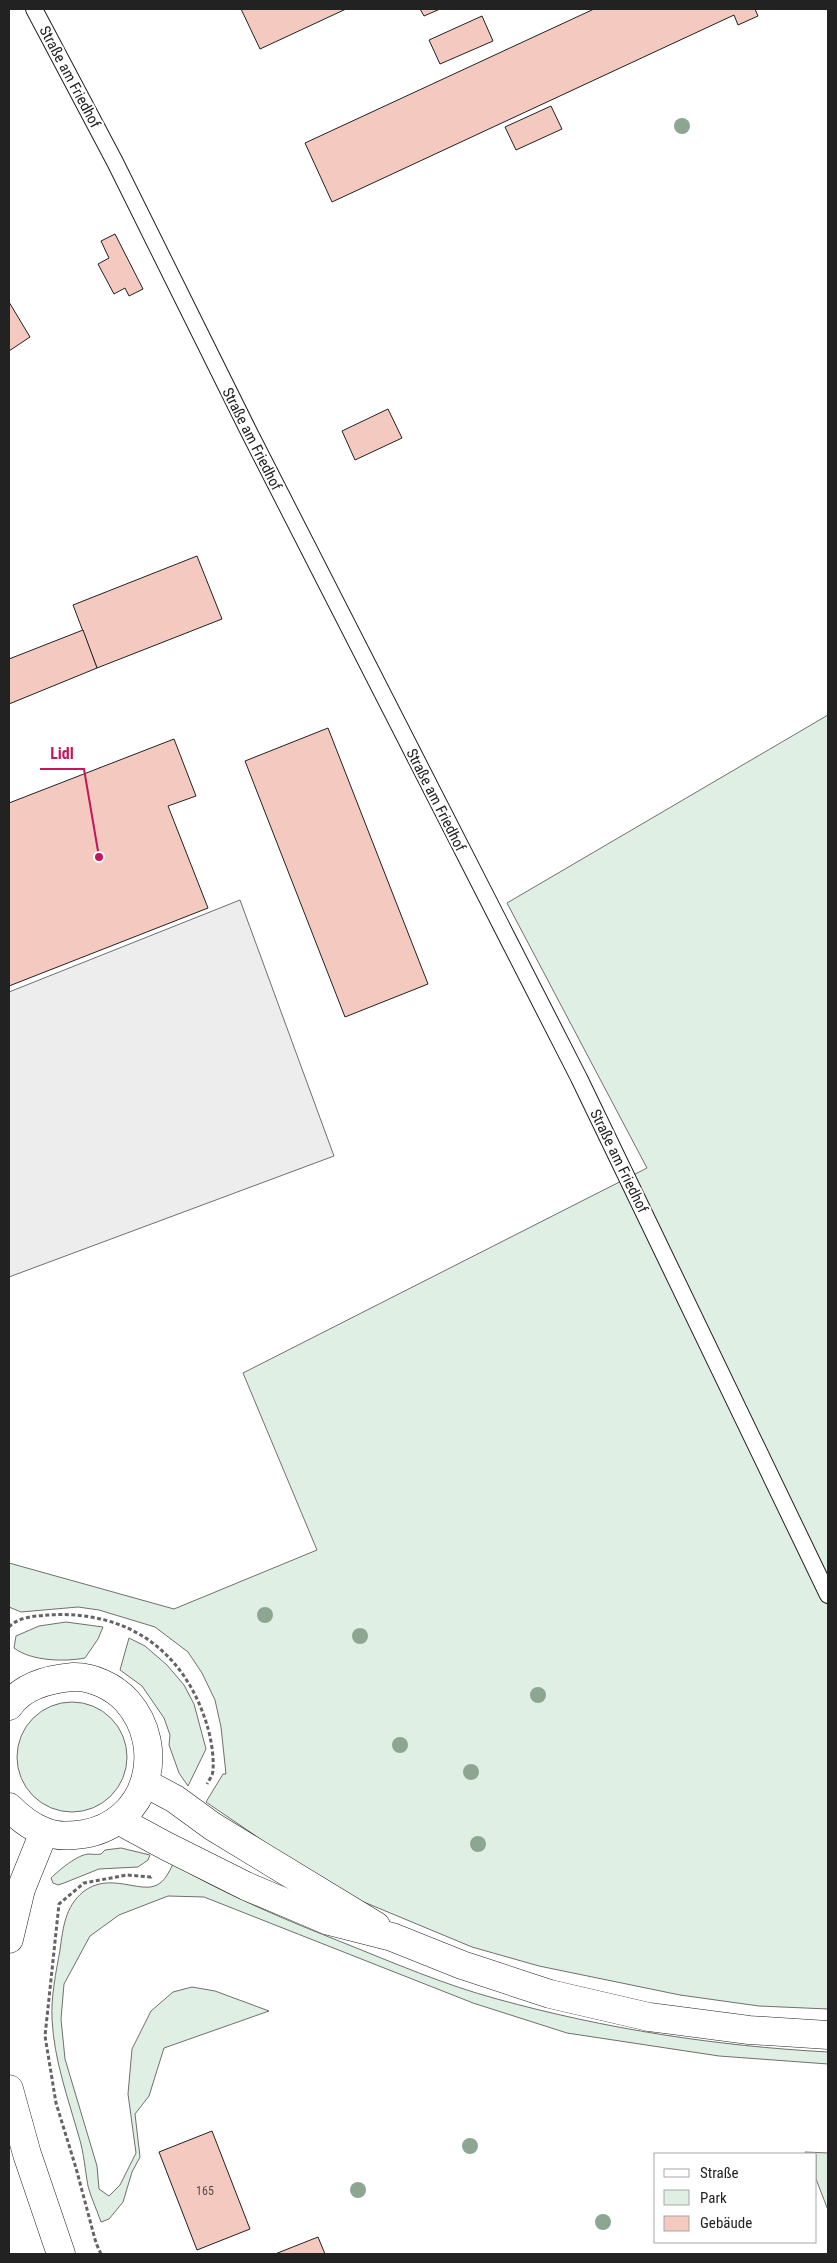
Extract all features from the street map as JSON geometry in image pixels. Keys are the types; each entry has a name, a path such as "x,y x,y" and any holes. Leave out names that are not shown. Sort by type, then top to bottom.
{"main road":[{"path":"9,1807 23,1821 44,1832 70,1836 95,1832 118,1820 134,1803 145,1783 150,1760 147,1736 137,1714 121,1695 100,1682 77,1677 53,1678 30,1687 10,1703"},
{"path":"145,1783 175,1798 212,1826 350,1909 392,1937"},
{"path":"118,1820 264,1894 328,1921 392,1937 462,1965 550,1994 649,2017 749,2030 828,2035"},
{"path":"9,1939 21,1889 44,1832"},
{"path":"10,2102 61,2254"}],"lane":[{"name":"Straße am Friedhof","path":"34,9 115,162 257,448 579,1078 828,1595"}],"path":[{"path":"9,1623 11,1625 9,1627"},
{"path":"59,1904 46,2036 56,2103 96,2243 101,2254"}],"green space":[{"path":"828,715 828,2009 759,2006 680,1995 539,1966 472,1947 359,1900 300,1866 206,1802 223,1774 226,1774 221,1727 215,1700 202,1673 188,1652 155,1627 99,1610 78,1607 21,1612 9,1607 9,1563 174,1609 317,1550 243,1373 647,1168 507,903"},
{"path":"66,1622 103,1627 98,1639 85,1658 67,1660 38,1658 29,1656 14,1648 16,1636 39,1626"},
{"path":"129,1638 145,1646 167,1665 184,1685 194,1704 206,1749 188,1786 179,1773 169,1745 170,1735 164,1718 142,1686 120,1670"},
{"path":"72,1702 83,1703 93,1707 111,1718 122,1736 126,1746 126,1768 122,1778 111,1796 93,1807 83,1811 72,1812 61,1811 51,1807 33,1796 22,1778 18,1768 17,1757 18,1746 22,1736 33,1718 51,1707 61,1703"},
{"path":"121,1848 150,1855 148,1860 138,1867 99,1869 58,1885 53,1883 51,1878 63,1867 79,1857 89,1854 101,1854 105,1850"},
{"path":"173,1864 215,1887 279,1916 458,1987 538,2010 661,2035 703,2041 828,2052 828,2064 719,2056 567,2033 473,2003 204,1897 168,1896 119,1915 90,1936 64,1984 61,2019 65,2059 97,2166 99,2189 109,2196 120,2185 136,2153 128,2094 132,2049 151,2011 173,1992 192,1987 215,1991 269,2011 164,2048 149,2096 135,2114 140,2157 132,2172 123,2202 109,2219 101,2222 88,2186 81,2143 62,2079 53,2034 53,1993 64,1926 72,1904 83,1892 93,1886 113,1883 150,1887 157,1885 167,1876"},
{"path":"805,2152 828,2153 828,2210 817,2182 817,2153"}],"shaded area":[{"path":"240,900 334,1156 9,1277 9,992"}],"building":[{"path":"241,9 346,9 260,49"},
{"path":"420,9 440,9 424,16"},
{"path":"594,9 755,9 758,16 738,25 734,15 332,202 305,143"},
{"path":"482,16 493,41 440,64 429,40"},
{"path":"551,106 562,129 516,150 505,127"},
{"path":"115,234 143,289 129,296 125,288 114,294 98,264 109,258 101,241"},
{"path":"9,302 30,337 9,351"},
{"path":"388,409 402,438 355,460 342,431"},
{"path":"197,556 222,619 97,668 73,605"},
{"path":"83,630 97,668 9,704 9,659"},
{"path":"328,728 428,984 345,1017 245,761"},
{"path":"174,739 196,796 168,806 208,908 9,986 9,803"},
{"path":"212,2131 250,2229 197,2250 159,2152"},
{"path":"318,2237 325,2254 275,2254"}],"place":[{"name":"Lidl","path":"99,857"}]}
